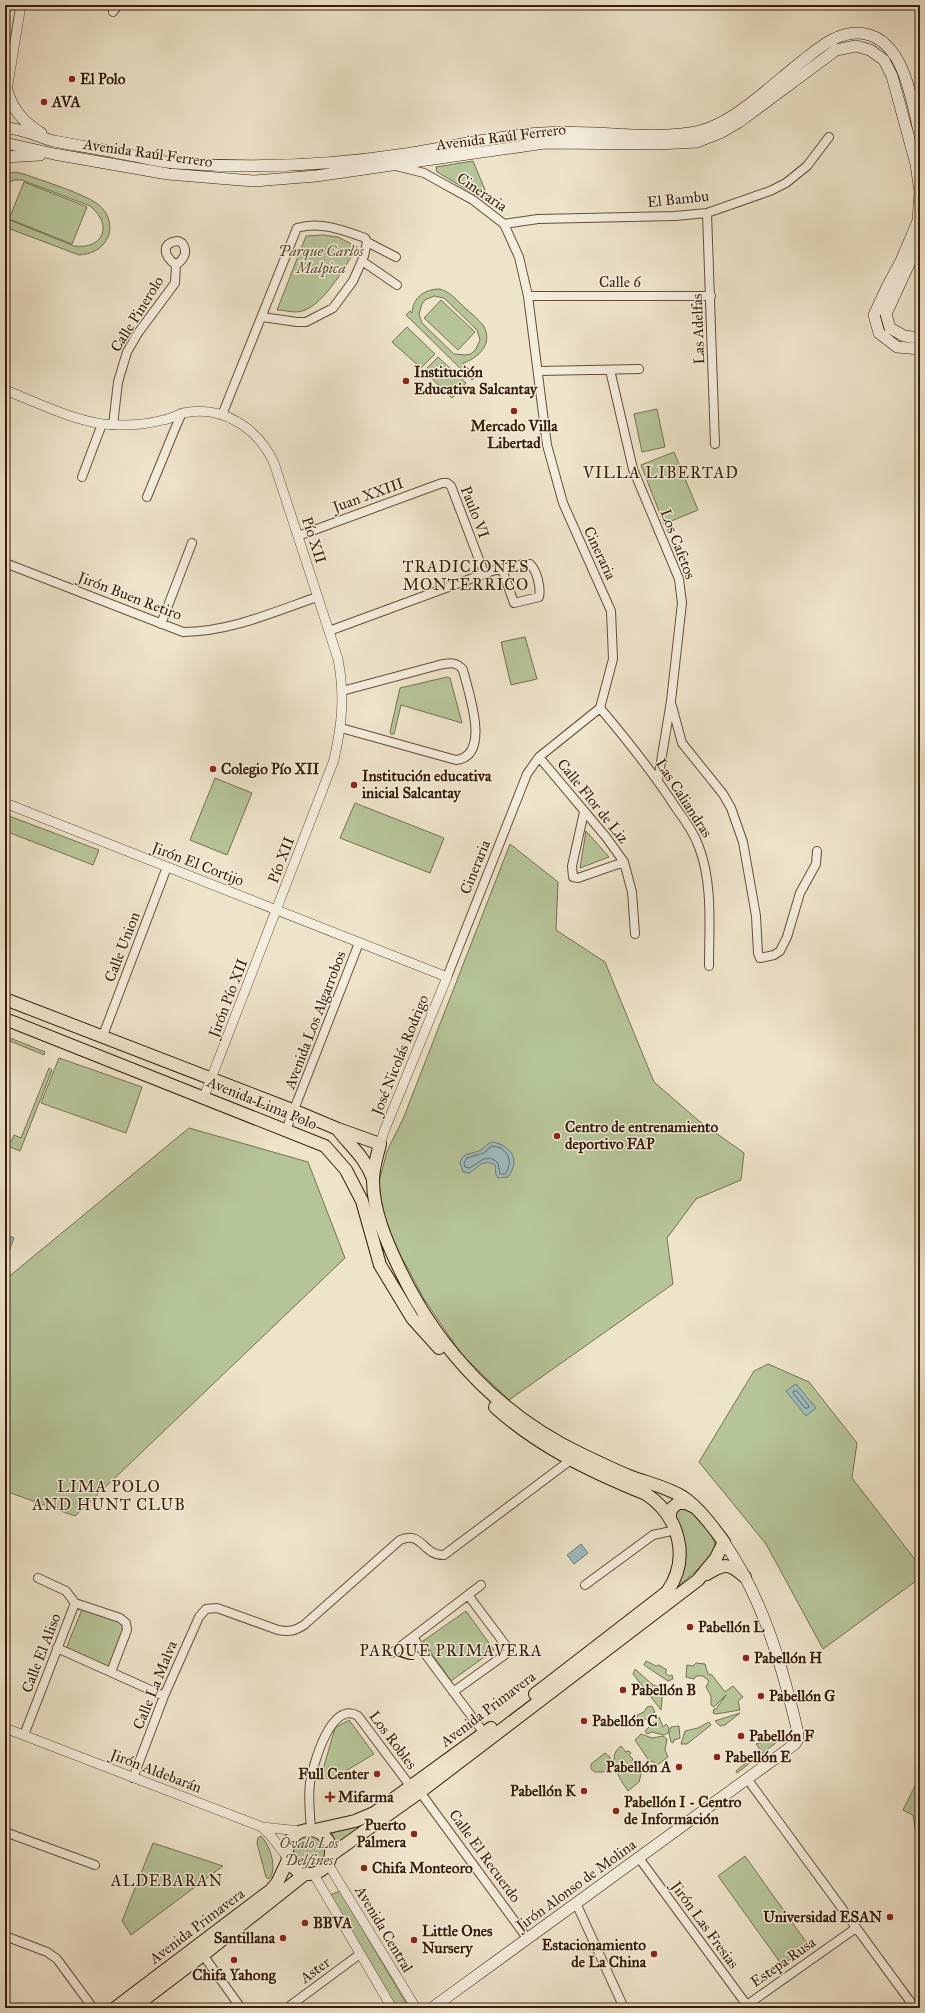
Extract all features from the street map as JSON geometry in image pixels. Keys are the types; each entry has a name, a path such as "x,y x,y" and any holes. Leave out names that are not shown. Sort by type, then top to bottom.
{"main road":[{"name":"Avenida Raúl Ferrero","path":"5,128 16,128 54,141 172,163 254,168 316,165 403,155 541,133 659,136 694,133 716,125 734,115 818,48 837,36 860,33 879,40 893,50 903,69 920,135"},
{"name":"Avenida Raúl Ferrero","path":"5,143 54,154 168,174 253,180 316,176 395,166 545,143 658,144 697,142 720,133 739,122 836,50 856,46 870,50 884,60 892,76 916,164 920,192 918,221 901,261 874,315 879,333 897,347 920,349"},
{"path":"6,95 16,112 39,132 54,141"},
{"path":"5,157 54,154"},
{"path":"920,240 886,314 890,328 904,336 920,338"},
{"name":"Avenida Lima Polo","path":"5,999 102,1038 380,1144"},
{"path":"45,1035 52,1017"},
{"name":"Avenida Lima Polo","path":"5,1019 325,1146 346,1170 362,1201 380,1265 412,1318 483,1396 511,1421 550,1449 572,1459"},
{"name":"Avenida Lima Polo","path":"338,1129 357,1150 368,1167 373,1180"},
{"path":"380,1144 373,1180 380,1222 406,1282 435,1331 454,1356 488,1392 531,1425 581,1454 629,1476 677,1494 694,1508 724,1542 745,1577"},
{"name":"Avenida Primavera","path":"329,1859 416,1790 484,1733 667,1592 675,1580 680,1558 676,1530 670,1516 655,1500 572,1459"},
{"path":"670,1516 671,1509 678,1503 686,1503 694,1508"},
{"name":"Avenida Primavera","path":"308,1830 367,1817 416,1790 698,1580 716,1558 724,1542"},
{"path":"698,1580 724,1566 734,1568 745,1577"},
{"name":"Jirón Alonso de Molina","path":"432,2008 748,1780 795,1744 798,1739 798,1733 787,1684 771,1635 745,1577"},
{"path":"308,1830 324,1835 329,1841 329,1859 320,1871 309,1874 295,1869 288,1859 289,1842 308,1830"},
{"name":"Avenida Primavera","path":"115,2008 271,1890 277,1883 288,1859"},
{"name":"Avenida Primavera","path":"133,2008 206,1960 309,1874"}],"street":[{"path":"5,40 11,5"},
{"path":"6,95 21,5"},
{"name":"El Bambu","path":"504,224 538,219 667,216 707,213 770,191 786,183 806,166 829,137"},
{"name":"Cineraria","path":"395,166 424,173 473,200 504,224 519,257 528,296 539,371 547,445 563,503 611,611 613,659 600,708 540,757 527,774 447,977"},
{"name":"Las Adelfas","path":"707,213 715,444"},
{"path":"222,415 297,228 310,224 338,228 365,238 367,242 396,257"},
{"path":"262,317 306,322 333,308 353,281 362,261 367,242"},
{"path":"362,261 397,285"},
{"name":"Calle Pinerolo","path":"113,424 118,382 127,352 138,332 175,283 176,265"},
{"name":"Calle 6","path":"528,296 711,296"},
{"path":"539,371 639,369"},
{"name":"Los Cafetos","path":"610,370 633,469 679,579 682,603 671,701 658,780"},
{"name":"Pío XII","path":"5,390 76,418 102,424 155,422 182,413 213,412 244,425 265,447 274,464 338,659 342,691 341,728 334,760 277,909"},
{"path":"147,497 182,413"},
{"path":"82,477 102,424"},
{"name":"Juan XXIII","path":"298,536 442,483 447,483"},
{"name":"Paulo VI","path":"447,483 451,486 467,528 482,570 481,575"},
{"path":"161,624 192,543"},
{"name":"Jirón Buen Retiro","path":"5,563 183,632 201,632 228,628 317,597"},
{"path":"329,631 481,575 502,569 530,564 534,569 540,592 539,597 514,603 502,569"},
{"path":"341,728 456,760 463,759 468,755 473,747 476,731 463,670 460,665 454,663 439,664 342,691"},
{"path":"671,701 682,743 723,794 731,808 743,842 755,909 758,953 760,958 774,955 780,950 787,937 800,893 816,864 817,851"},
{"name":"Las Caliandras","path":"600,708 658,780 688,825 699,847 705,870 708,896 709,966"},
{"name":"Calle Flor de Liz","path":"540,757 606,837 624,862 632,892 635,934"},
{"name":"Jirón El Cortijo","path":"5,803 447,977"},
{"path":"584,812 572,866 573,877 578,878 624,862"},
{"name":"Calle Union","path":"102,1038 167,867"},
{"name":"Jirón Pío XII","path":"204,1097 277,909"},
{"name":"Avenida Los Algarrobos","path":"286,1130 295,1111 360,943"},
{"name":"José Nicolás Rodrigo","path":"380,1144 447,977"},
{"name":"Calle La Malva","path":"133,1778 164,1696 198,1617 202,1612 210,1608 221,1609 278,1630 288,1632 296,1630 304,1625 400,1540 406,1538 418,1540 430,1553 444,1555 572,1459"},
{"path":"585,1585 653,1535 676,1530"},
{"path":"38,1578 66,1591 76,1603 120,1618 126,1623 128,1630 111,1672"},
{"path":"392,1653 414,1639 481,1585"},
{"path":"453,1692 510,1651 468,1595"},
{"name":"Calle El Aliso","path":"24,1735 76,1603"},
{"path":"414,1639 484,1733"},
{"path":"57,1648 164,1696"},
{"name":"Los Robles","path":"308,1830 310,1783 318,1755 329,1728 341,1716 350,1713 358,1716 416,1790"},
{"name":"Jirón Aldebarán","path":"5,1728 262,1828 308,1830"},
{"path":"748,1780 915,2008"},
{"name":"Calle El Recuerdo","path":"416,1790 528,1938"},
{"path":"262,1828 271,1836 288,1859"},
{"path":"5,1832 95,1865"},
{"name":"Jirón Las Fresias","path":"639,1858 748,2006"},
{"name":"Avenida Central","path":"329,1859 341,1885 416,2008"},
{"path":"309,1874 326,1894 392,2008"},
{"path":"326,1894 341,1885"},
{"path":"576,1903 624,2008"},
{"name":"Estepa Rusa","path":"748,2006 856,1928"},
{"path":"5,1936 47,1952 57,1959 93,2008"},
{"name":"Aster","path":"287,2008 360,1954"},
{"path":"206,1960 241,2008"}],"green space":[{"path":"473,161 491,204 437,172 436,167"},
{"path":"15,172 86,197 100,206 108,217 110,226 109,235 105,243 95,251 88,254 79,255 5,227 5,218 74,246 92,244 102,235 102,221 90,206 22,180 15,180 5,183 5,174"},
{"path":"24,182 87,207 72,244 9,219"},
{"name":"Parque Carlos Malpica","path":"323,235 338,237 357,247 331,287 314,305 305,310 296,312 277,310 306,236"},
{"path":"429,290 444,290 453,297 483,325 486,332 486,344 483,349 469,361 463,363 476,376 472,380 406,315 410,311 412,313 417,298","holes":["434,296 444,298 477,330 480,340 476,349 471,354 454,354 422,323 419,314 425,300"]},
{"path":"441,300 475,332 458,350 424,318"},
{"path":"407,327 435,354 421,368 392,342"},
{"path":"438,357 466,383 452,398 424,371"},
{"path":"657,409 665,447 642,452 634,414"},
{"path":"674,452 698,510 664,524 641,465"},
{"path":"525,637 537,679 511,685 501,642"},
{"path":"447,677 450,678 462,723 401,705 394,734 391,734 390,732 400,688"},
{"path":"215,778 252,793 227,855 190,840"},
{"path":"355,803 444,838 430,873 340,838"},
{"path":"9,816 99,850 93,865 5,831"},
{"path":"586,831 609,857 580,868"},
{"name":"Centro de entrenamiento deportivo FAP","path":"510,844 558,882 556,930 605,962 654,1082 699,1121 744,1153 741,1180 696,1199 667,1238 673,1284 509,1400 462,1355 424,1299 406,1265 390,1242 383,1221 379,1182 387,1151 403,1119"},
{"path":"5,1036 45,1052 44,1055 5,1039"},
{"path":"59,1058 142,1087 126,1133 41,1103"},
{"path":"49,1068 52,1070 20,1151 5,1145 5,1140 11,1142 14,1135 21,1138"},
{"path":"189,1128 308,1162 345,1258 75,1516 5,1491 6,1279"},
{"path":"768,1364 809,1382 857,1443 852,1478 920,1566 920,1578 823,1649 766,1544 699,1462 754,1371"},
{"path":"688,1508 711,1535 714,1541 715,1554 674,1590 676,1509"},
{"path":"83,1607 126,1624 109,1668 65,1651"},
{"path":"466,1611 494,1650 451,1681 423,1641"},
{"path":"646,1661 656,1666 659,1665 667,1670 665,1672 669,1676 672,1675 673,1679 668,1681 644,1665"},
{"path":"696,1663 705,1664 708,1674 712,1675 725,1692 733,1686 743,1697 738,1701 740,1710 716,1714 713,1713 714,1709 716,1709 726,1695 714,1707 711,1705 711,1696 706,1687 709,1681 703,1676 696,1676 694,1679 686,1677 687,1665 693,1666"},
{"path":"635,1669 653,1685 663,1688 661,1710 633,1674"},
{"path":"652,1706 655,1712 651,1715 651,1717 642,1721 637,1720 637,1715 644,1712 647,1707"},
{"path":"740,1713 725,1725 720,1726 715,1721"},
{"path":"659,1717 663,1727 666,1724 669,1728 668,1733 664,1735 652,1732 647,1734 645,1731"},
{"path":"349,1720 374,1754 339,1775 320,1780 335,1728"},
{"path":"709,1722 711,1725 687,1744 681,1744 685,1731 698,1728"},
{"path":"679,1726 680,1738 674,1740 673,1743 671,1742 669,1734 671,1727"},
{"path":"641,1734 652,1738 663,1736 667,1739 665,1750 668,1757 656,1766 653,1761 650,1762 635,1740"},
{"path":"778,1736 780,1737 777,1742 737,1773 736,1771 761,1751 756,1744"},
{"path":"621,1746 626,1752 629,1751 631,1753 629,1755 633,1759 634,1765 636,1763 640,1765 638,1770 641,1774 639,1782 628,1791 618,1775 614,1762 616,1751"},
{"path":"605,1753 610,1757 609,1767 604,1772 595,1772 591,1769 591,1764"},
{"path":"920,1776 920,1830 915,1828 913,1815 903,1810"},
{"path":"366,1823 336,1846 332,1833"},
{"name":"Ovalo Los Delfines","path":"312,1835 321,1840 325,1845 325,1859 321,1864 316,1868 306,1869 302,1868 293,1859 292,1849 293,1845 302,1836"},
{"path":"261,1836 272,1857 273,1869 272,1875 269,1879 266,1877 257,1843 258,1838"},
{"path":"153,1843 223,1866 131,1935 122,1921"},
{"path":"745,1856 809,1946 782,1965 718,1876"},
{"path":"340,1891 409,2008 395,2008 330,1895"}],"water":[{"path":"492,1142 504,1146 512,1154 514,1165 508,1177 498,1178 496,1175 495,1165 491,1163 481,1164 469,1173 463,1172 460,1163 461,1159 468,1154 478,1152"},
{"path":"5,1234 14,1238 5,1262"},
{"path":"796,1384 816,1408 806,1416 786,1391"},
{"path":"581,1544 588,1553 574,1564 567,1555"}],"place":[{"name":"El Polo","path":"72,79"},
{"name":"AVA","path":"44,102"},
{"name":"Institución Educativa Salcantay","path":"406,381"},
{"name":"Mercado Villa Libertad","path":"514,411"},
{"name":"Colegio Pío XII","path":"213,769"},
{"name":"Institución educativa inicial Salcantay","path":"354,785"},
{"name":"Centro de entrenamiento deportivo FAP","path":"557,1136"},
{"name":"Pabellón L","path":"690,1627"},
{"name":"Pabellón H","path":"746,1658"},
{"name":"Pabellón B","path":"623,1690"},
{"name":"Pabellón G","path":"761,1696"},
{"name":"Pabellón C","path":"584,1721"},
{"name":"Pabellón F","path":"741,1736"},
{"name":"Pabellón E","path":"717,1757"},
{"name":"Pabellón A","path":"679,1767"},
{"name":"Full Center","path":"377,1774"},
{"name":"Pabellón K","path":"584,1791"},
{"name":"Mifarma","path":"330,1797"},
{"name":"Pabellón I - Centro de Información","path":"616,1811"},
{"name":"Puerto Palmera","path":"414,1834"},
{"name":"Chifa Monteoro","path":"364,1868"},
{"name":"Universidad ESAN","path":"890,1917"},
{"name":"BBVA","path":"305,1923"},
{"name":"Santillana","path":"283,1938"},
{"name":"Little Ones Nursery","path":"414,1940"},
{"name":"Estacionamiento de La China","path":"654,1954"},
{"name":"Chifa Yahong","path":"234,1960"}],"district":[{"name":"VILLA LIBERTAD","path":"661,472"},
{"name":"TRADICIONES MONTERRICO","path":"466,575"},
{"name":"LIMA POLO AND HUNT CLUB","path":"109,1495"},
{"name":"PARQUE PRIMAVERA","path":"451,1650"},
{"name":"ALDEBARAN","path":"167,1880"}]}
